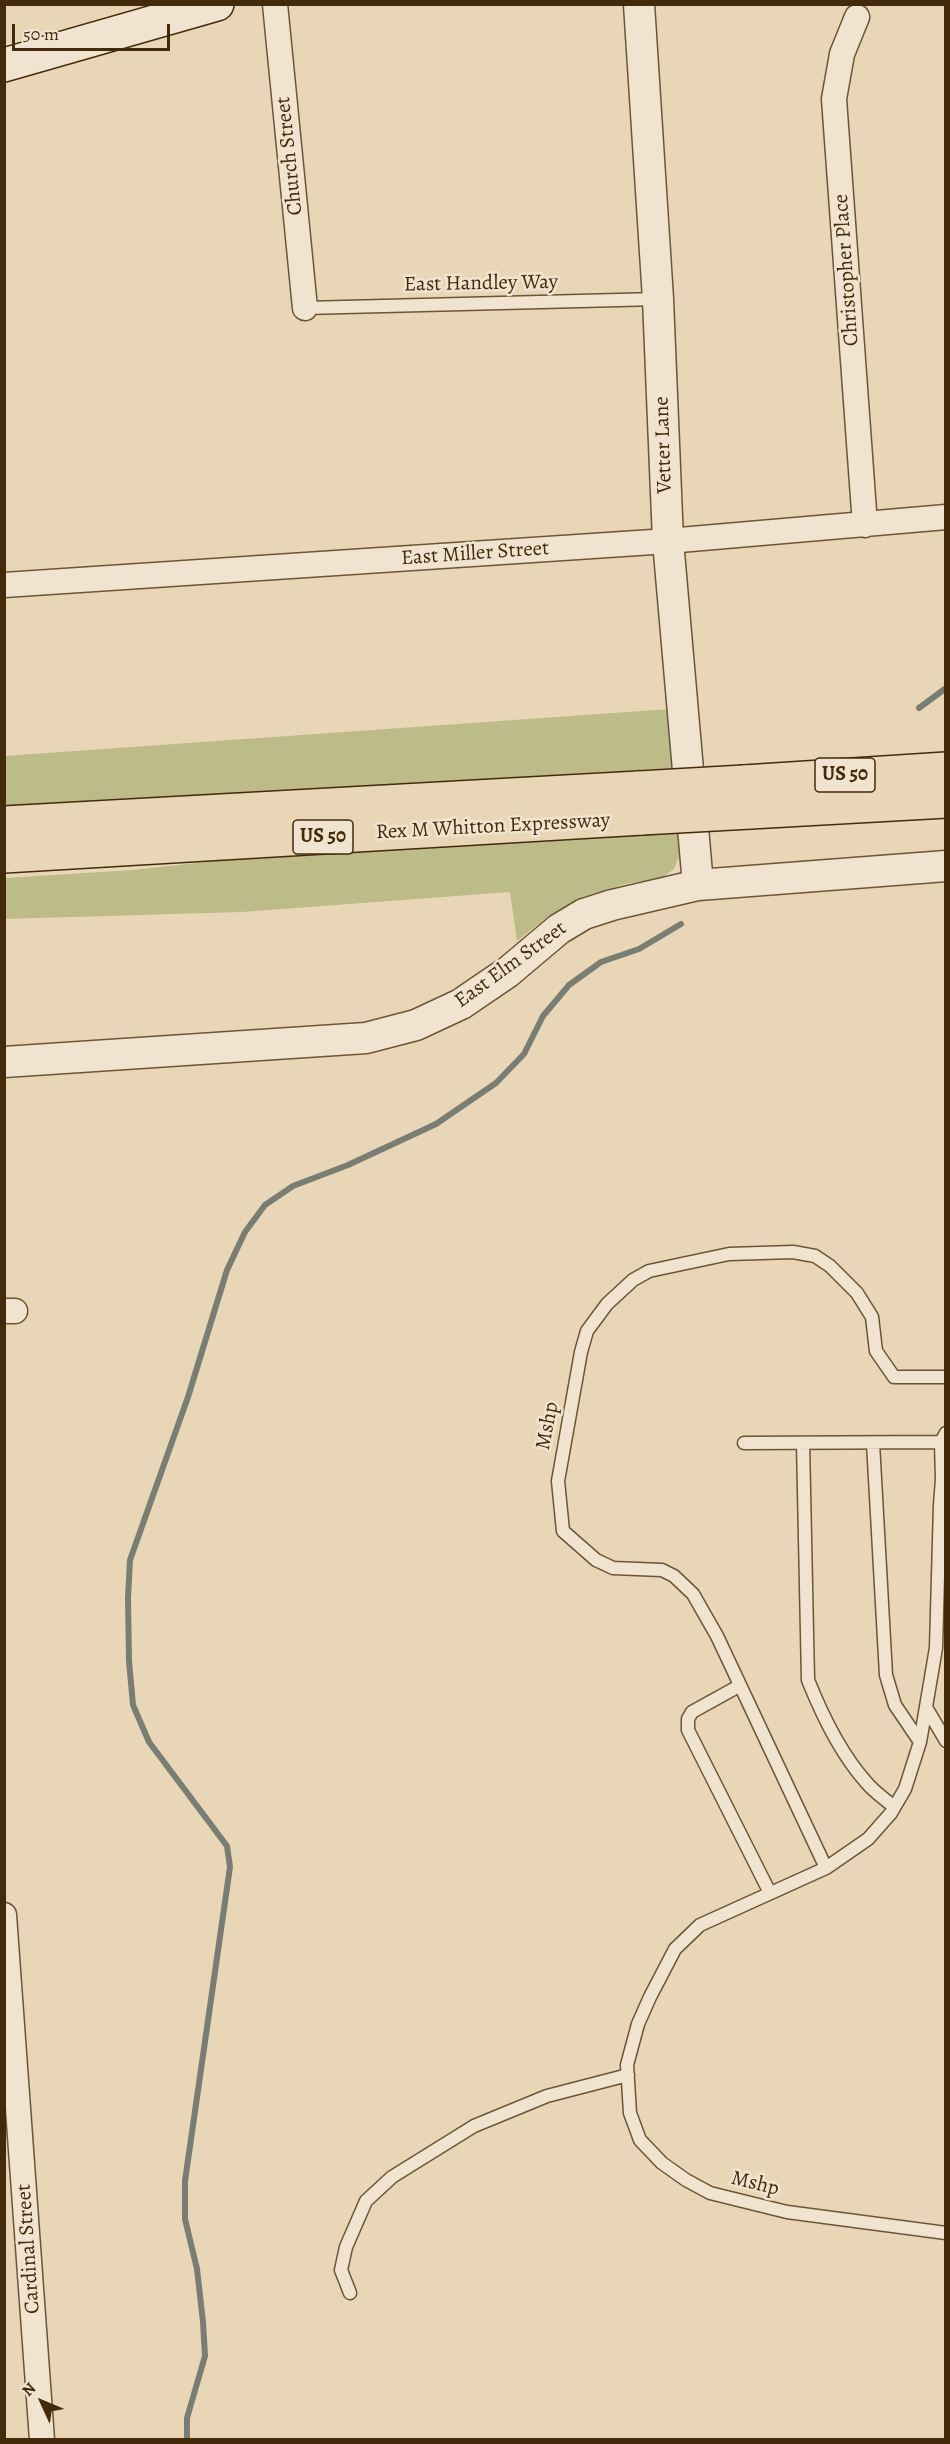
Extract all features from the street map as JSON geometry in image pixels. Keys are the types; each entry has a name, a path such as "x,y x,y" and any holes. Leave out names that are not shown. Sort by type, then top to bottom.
{"highway":[{"name":"Rex M Whitton Expressway","path":"747,797 945,769"},
{"name":"Rex M Whitton Expressway","path":"4,823 641,803 747,797 945,801"},
{"name":"Rex M Whitton Expressway","path":"4,856 641,803"}],"main road":[{"path":"4,65 217,4"}],"street":[{"name":"Church Street","path":"275,4 305,308"},
{"name":"Vetter Lane","path":"639,4 658,299 668,541 698,885"},
{"name":"Christopher Place","path":"857,17 842,54 834,99 866,525"},
{"name":"East Miller Street","path":"4,585 668,541 945,517"},
{"name":"East Elm Street","path":"4,1062 366,1038 416,1025 461,1004 508,972 559,929 584,914 612,905 698,885 945,866"},
{"name":"Cardinal Street","path":"4,1915 42,2439"}],"lane":[{"name":"East Handley Way","path":"305,308 658,299"},
{"name":"Mshp","path":"826,1868 705,1612 693,1594 674,1576 662,1570 613,1568 596,1560 563,1531 558,1481 580,1352 587,1331 607,1304 648,1271 729,1254 793,1252 815,1256 830,1266 857,1293 872,1317 876,1351 894,1377 945,1377"},
{"name":"Mshp","path":"744,1443 873,1443 943,1438 936,1648 927,1709 920,1742 905,1789 894,1807 868,1839 826,1868 700,1925 675,1949 638,2024 627,2064 630,2113 640,2140 662,2163 710,2193 787,2211 945,2233"},
{"path":"803,1443 808,1680 820,1711 851,1762 867,1784 894,1807"},
{"path":"873,1443 886,1676 895,1706 920,1742"},
{"path":"740,1686 692,1712 688,1719 688,1731 770,1893"},
{"path":"927,1709 945,1741"},
{"path":"350,2293 341,2270 346,2247 366,2201 392,2177 474,2126 548,2096 628,2075"}],"shaded area":[{"path":"670,709 673,768 5,807 4,756"},
{"path":"678,831 679,857 674,869 660,879 629,883 584,896 550,915 517,941 510,892 242,912 5,919 5,878 133,870 289,853"}],"waterway":[{"path":"919,708 946,688"},
{"path":"187,2440 187,2418 205,2356 197,2269 185,2219 185,2181 230,1867 227,1846 149,1742 133,1705 129,1661 130,1560 188,1397 227,1270 245,1232 265,1205 293,1186 348,1165 436,1124 496,1083 524,1054 543,1016 569,985 601,962 639,949 681,924"}]}
